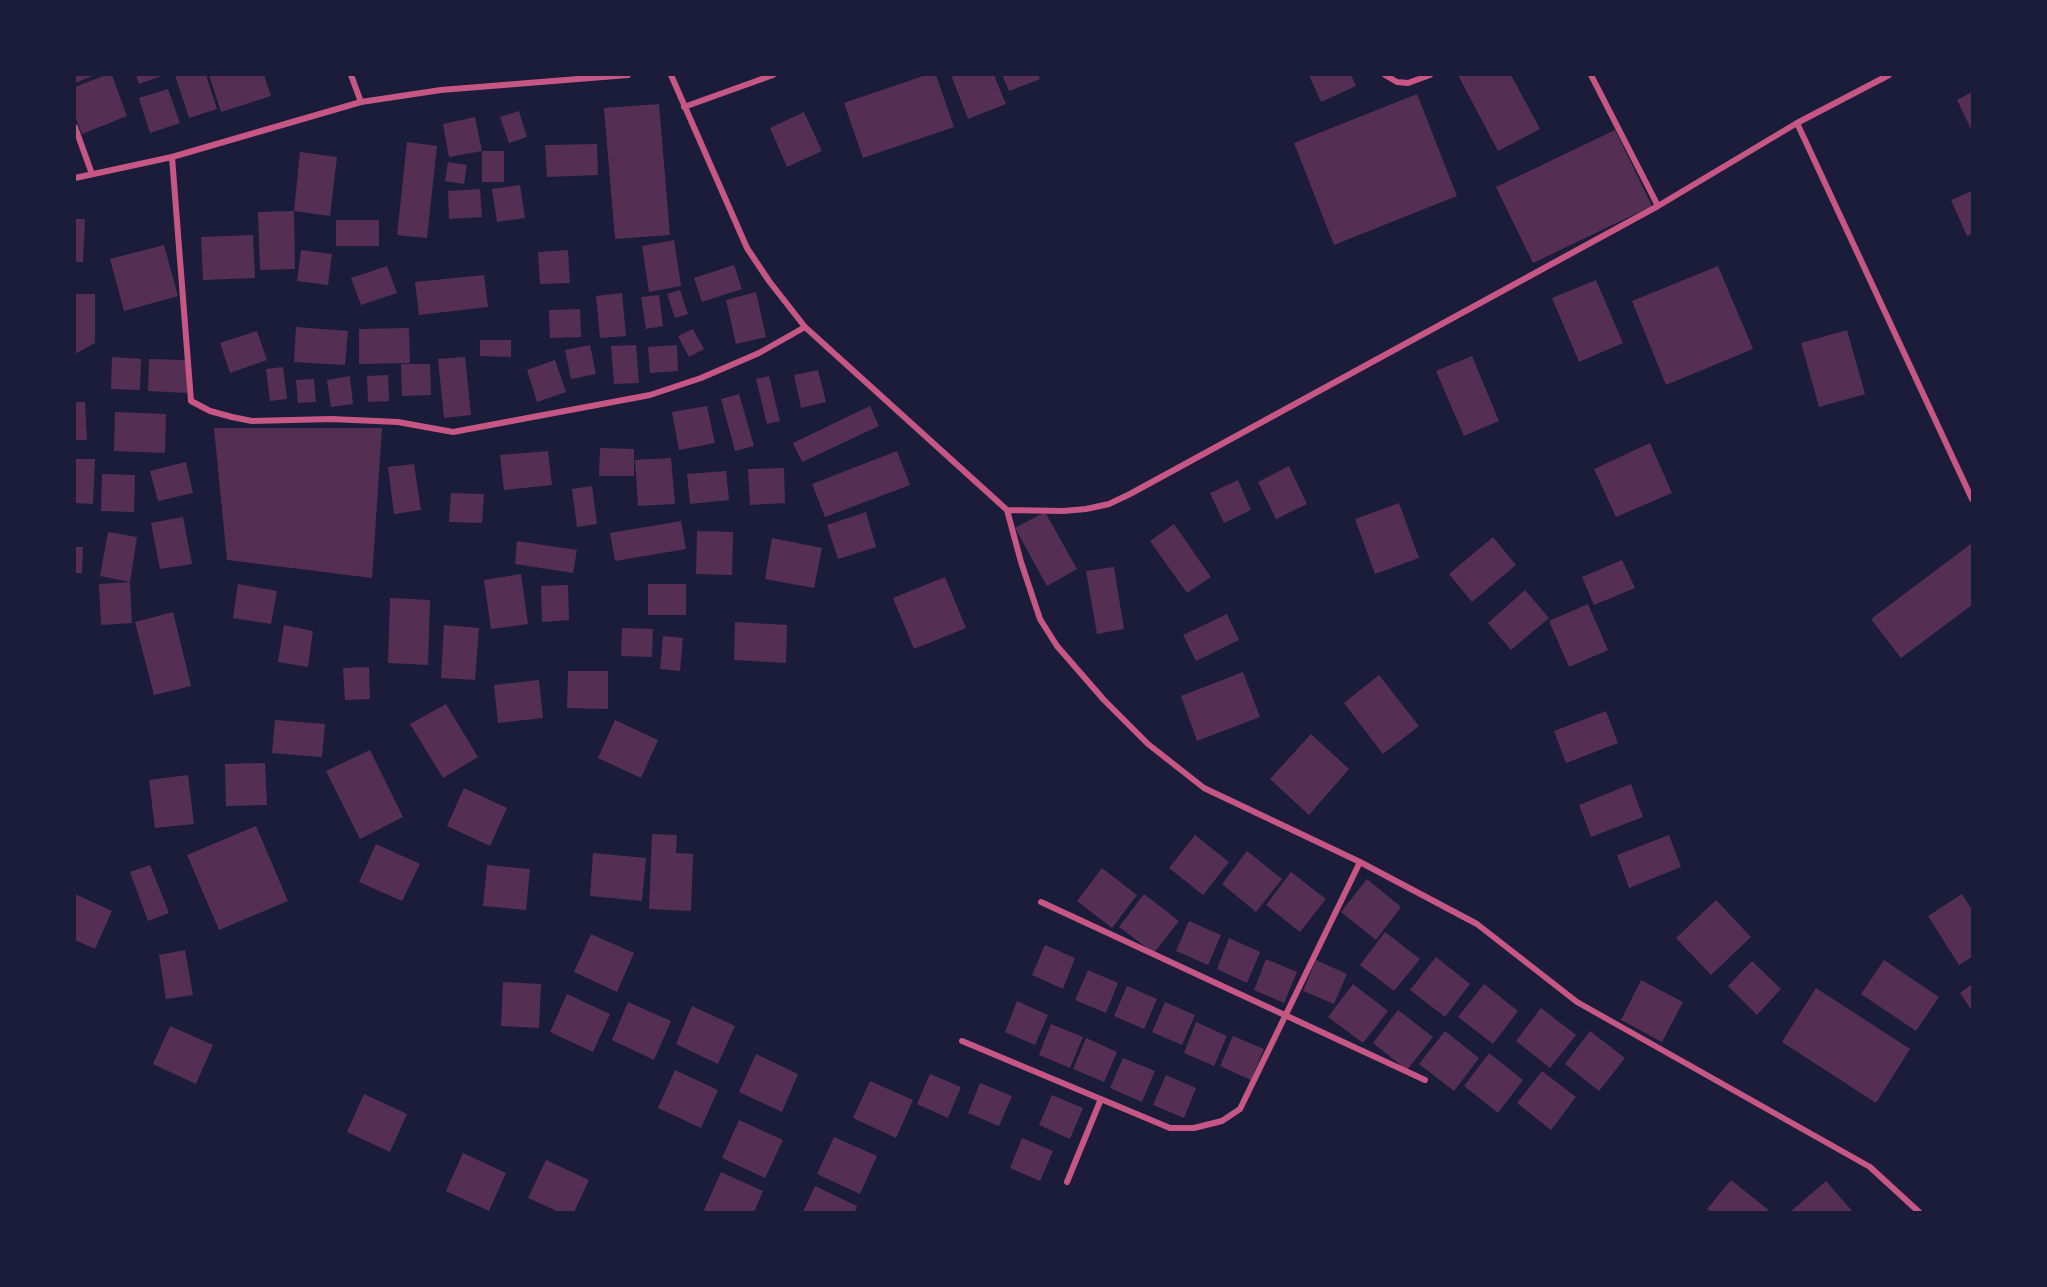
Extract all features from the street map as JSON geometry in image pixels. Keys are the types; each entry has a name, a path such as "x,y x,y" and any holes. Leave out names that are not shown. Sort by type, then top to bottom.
{"street":[{"path":"351,75 361,102"},
{"path":"75,178 172,157 361,102 441,90 628,75"},
{"path":"671,75 747,248 769,281 805,327 1007,510 1040,619 1056,646 1148,744 1204,788 1360,862 1477,924 1577,1002 1870,1167 1919,1212"},
{"path":"684,108 773,75"},
{"path":"1385,75 1397,82 1408,83 1430,75"},
{"path":"1591,75 1658,206"},
{"path":"1007,510 1086,509 1109,504 1130,494 1658,206 1797,123 1889,75"},
{"path":"1797,123 1972,499"},
{"path":"75,127 92,174"},
{"path":"172,157 191,401 210,411 232,417 252,421 331,419 398,422 453,432 650,395 701,378 759,353 805,327"},
{"path":"962,1041 1170,1128 1194,1128 1222,1121 1240,1109 1360,862"},
{"path":"1041,902 1425,1080"},
{"path":"1067,1182 1101,1099"}],"building":[{"path":"75,75 95,75 75,83"},
{"path":"106,75 112,75 127,116 82,134 75,116 75,87"},
{"path":"136,75 164,75 139,84"},
{"path":"175,75 206,75 217,109 189,118"},
{"path":"209,75 264,75 271,96 221,112"},
{"path":"926,75 936,75 954,127 863,158 844,103"},
{"path":"951,75 994,75 1006,104 968,119"},
{"path":"1002,75 1038,75 1040,79 1009,91"},
{"path":"1309,75 1351,75 1356,86 1321,102"},
{"path":"1458,75 1511,75 1540,129 1498,151"},
{"path":"168,89 180,123 150,133 139,98"},
{"path":"1972,92 1972,131 1957,100"},
{"path":"1417,94 1457,196 1334,245 1294,143"},
{"path":"659,104 670,235 615,239 604,108"},
{"path":"519,111 527,137 509,143 500,117"},
{"path":"804,112 822,151 787,167 770,128"},
{"path":"475,117 482,151 449,157 443,124"},
{"path":"1615,130 1652,206 1533,263 1496,187"},
{"path":"407,142 437,146 427,238 397,235"},
{"path":"597,144 598,175 547,177 545,145"},
{"path":"482,151 504,151 504,182 482,182"},
{"path":"300,152 337,157 330,216 294,211"},
{"path":"448,162 467,165 464,184 445,181"},
{"path":"520,185 525,218 497,222 492,189"},
{"path":"480,189 482,217 449,219 448,191"},
{"path":"1972,191 1972,234 1967,236 1951,200"},
{"path":"294,211 295,269 260,270 258,212"},
{"path":"75,219 85,219 83,262 75,262"},
{"path":"336,220 379,220 379,246 336,246"},
{"path":"253,235 255,278 203,280 201,237"},
{"path":"674,240 681,286 649,292 642,246"},
{"path":"164,245 178,296 124,311 110,259"},
{"path":"301,250 332,254 328,285 297,281"},
{"path":"568,250 570,283 540,284 538,252"},
{"path":"734,265 742,289 702,302 694,278"},
{"path":"387,266 397,293 361,305 351,278"},
{"path":"1718,266 1753,349 1666,385 1632,301"},
{"path":"484,275 488,307 419,315 415,282"},
{"path":"1596,280 1623,343 1579,362 1552,298"},
{"path":"680,290 688,314 675,318 667,294"},
{"path":"756,292 766,337 736,344 726,300"},
{"path":"622,293 626,336 600,338 596,296"},
{"path":"75,294 95,294 95,343 75,354"},
{"path":"659,295 663,326 646,329 641,297"},
{"path":"580,309 581,337 550,338 549,310"},
{"path":"296,327 348,331 345,365 294,362"},
{"path":"409,328 410,363 359,364 359,329"},
{"path":"693,329 704,349 689,357 678,336"},
{"path":"1847,330 1865,394 1819,407 1801,343"},
{"path":"257,331 267,360 230,373 220,343"},
{"path":"480,340 511,340 511,357 480,356"},
{"path":"590,345 596,374 571,379 565,350"},
{"path":"636,345 639,383 614,384 611,346"},
{"path":"677,345 678,371 650,373 648,347"},
{"path":"1472,356 1499,421 1464,436 1436,371"},
{"path":"112,357 141,359 140,390 111,389"},
{"path":"465,357 471,415 444,418 438,359"},
{"path":"149,359 188,360 187,393 148,391"},
{"path":"555,360 566,392 537,402 527,370"},
{"path":"401,364 430,364 431,395 402,396"},
{"path":"283,367 287,399 270,401 266,369"},
{"path":"818,370 826,402 801,408 794,375"},
{"path":"388,375 389,401 368,402 367,376"},
{"path":"350,376 353,404 331,407 327,380"},
{"path":"769,376 780,421 767,424 756,379"},
{"path":"314,379 316,402 298,403 296,380"},
{"path":"739,394 754,446 735,451 721,399"},
{"path":"75,402 85,402 87,440 75,440"},
{"path":"707,406 715,443 679,450 672,412"},
{"path":"870,406 879,426 802,462 793,443"},
{"path":"115,412 166,414 165,453 114,451"},
{"path":"214,428 382,428 372,578 227,560"},
{"path":"1650,443 1672,493 1616,517 1594,469"},
{"path":"600,448 634,449 634,476 599,476"},
{"path":"548,451 552,485 504,490 500,455"},
{"path":"897,451 910,485 825,517 812,484"},
{"path":"671,458 675,504 638,506 635,460"},
{"path":"75,459 95,459 93,504 75,503"},
{"path":"186,462 193,493 158,501 150,471"},
{"path":"414,464 421,510 394,514 388,467"},
{"path":"1289,466 1307,504 1276,519 1258,482"},
{"path":"784,468 785,503 750,505 748,469"},
{"path":"726,471 729,500 690,504 687,474"},
{"path":"102,474 135,475 134,512 101,511"},
{"path":"1238,480 1251,510 1224,523 1210,493"},
{"path":"592,486 597,524 577,527 572,489"},
{"path":"451,493 484,494 482,523 449,522"},
{"path":"1399,503 1419,558 1375,574 1355,519"},
{"path":"866,512 876,547 838,559 827,525"},
{"path":"1045,512 1077,569 1047,586 1015,528"},
{"path":"183,517 192,564 160,569 151,523"},
{"path":"681,521 686,549 615,561 610,533"},
{"path":"1174,524 1211,577 1187,593 1150,541"},
{"path":"697,531 733,532 732,575 696,574"},
{"path":"108,532 137,537 130,582 100,576"},
{"path":"1493,537 1516,565 1472,602 1449,574"},
{"path":"772,538 822,548 814,588 765,579"},
{"path":"517,541 577,550 573,573 515,564"},
{"path":"1972,543 1972,605 1901,658 1871,619"},
{"path":"75,547 83,547 82,573 75,573"},
{"path":"1622,560 1635,588 1594,605 1582,577"},
{"path":"1114,567 1124,629 1097,634 1086,571"},
{"path":"521,574 528,624 491,629 484,580"},
{"path":"945,577 966,628 914,649 893,598"},
{"path":"130,582 132,623 101,625 99,584"},
{"path":"238,584 277,591 271,624 233,618"},
{"path":"648,584 686,584 686,615 648,615"},
{"path":"568,585 569,620 542,622 541,586"},
{"path":"1525,590 1549,618 1511,650 1488,623"},
{"path":"390,598 430,600 428,665 388,663"},
{"path":"1588,604 1608,650 1569,667 1549,621"},
{"path":"173,612 191,686 154,695 135,622"},
{"path":"1227,614 1239,640 1196,661 1183,635"},
{"path":"735,622 787,625 786,663 734,660"},
{"path":"284,625 313,631 308,667 278,662"},
{"path":"444,625 479,628 475,680 441,678"},
{"path":"622,628 653,629 652,657 621,656"},
{"path":"663,636 683,638 680,671 660,669"},
{"path":"369,667 370,699 345,700 343,668"},
{"path":"568,671 608,671 608,709 567,708"},
{"path":"1243,672 1260,717 1197,741 1181,696"},
{"path":"1379,675 1419,726 1383,754 1344,703"},
{"path":"539,680 543,718 498,723 494,685"},
{"path":"446,704 478,757 443,778 410,724"},
{"path":"1606,711 1618,743 1566,763 1554,731"},
{"path":"275,720 325,724 322,757 272,753"},
{"path":"615,720 658,740 641,778 598,758"},
{"path":"1311,734 1349,769 1309,815 1270,779"},
{"path":"370,750 403,817 360,839 326,771"},
{"path":"265,763 267,805 226,806 225,764"},
{"path":"188,775 194,824 155,828 149,780"},
{"path":"1631,784 1643,817 1591,837 1579,805"},
{"path":"464,788 507,808 490,846 447,826"},
{"path":"256,826 288,901 219,930 187,855"},
{"path":"652,834 677,835 676,853 693,854 691,911 649,909"},
{"path":"1195,835 1229,862 1203,895 1169,868"},
{"path":"1669,835 1681,867 1629,888 1617,855"},
{"path":"376,844 420,864 402,901 359,882"},
{"path":"1247,851 1282,879 1256,912 1222,884"},
{"path":"593,853 646,858 642,901 590,896"},
{"path":"150,865 169,913 148,921 130,872"},
{"path":"487,865 530,869 526,910 483,906"},
{"path":"1102,868 1137,895 1112,928 1077,901"},
{"path":"1291,872 1326,899 1300,932 1266,905"},
{"path":"1367,879 1401,907 1376,940 1341,912"},
{"path":"75,894 112,911 95,949 75,940"},
{"path":"1144,894 1179,921 1154,953 1119,927"},
{"path":"1962,894 1972,910 1972,957 1959,965 1928,916"},
{"path":"1716,900 1751,937 1711,975 1676,938"},
{"path":"1189,921 1221,935 1208,965 1176,951"},
{"path":"1385,932 1420,959 1394,991 1360,965"},
{"path":"591,934 634,953 617,992 574,972"},
{"path":"1229,938 1260,952 1247,983 1217,969"},
{"path":"1045,945 1075,958 1063,989 1032,975"},
{"path":"185,950 193,995 166,999 159,955"},
{"path":"1436,957 1470,984 1445,1017 1410,990"},
{"path":"1266,959 1297,972 1284,1003 1254,990"},
{"path":"1316,960 1347,974 1334,1004 1303,991"},
{"path":"1884,960 1939,997 1916,1031 1861,994"},
{"path":"1752,961 1781,989 1757,1015 1728,986"},
{"path":"1088,970 1118,983 1106,1013 1075,1000"},
{"path":"1641,980 1683,1002 1662,1042 1621,1020"},
{"path":"503,982 541,984 539,1028 501,1026"},
{"path":"1353,984 1388,1011 1363,1043 1328,1017"},
{"path":"1484,984 1518,1011 1493,1044 1458,1017"},
{"path":"1972,984 1972,1011 1960,993"},
{"path":"1127,986 1157,999 1144,1029 1114,1016"},
{"path":"1816,988 1910,1049 1876,1103 1782,1042"},
{"path":"567,994 610,1014 593,1052 550,1032"},
{"path":"1017,1001 1048,1015 1035,1045 1005,1032"},
{"path":"628,1002 671,1021 654,1060 612,1040"},
{"path":"1165,1002 1195,1015 1182,1045 1152,1032"},
{"path":"692,1006 735,1026 718,1064 676,1044"},
{"path":"1541,1008 1576,1035 1550,1068 1516,1041"},
{"path":"1398,1010 1433,1037 1407,1070 1373,1043"},
{"path":"1196,1022 1227,1036 1214,1066 1184,1053"},
{"path":"1051,1024 1083,1037 1070,1068 1039,1055"},
{"path":"170,1026 213,1045 196,1084 153,1064"},
{"path":"1445,1031 1479,1058 1454,1091 1419,1064"},
{"path":"1590,1031 1625,1058 1599,1091 1565,1064"},
{"path":"1233,1036 1264,1049 1251,1080 1220,1066"},
{"path":"1086,1038 1117,1052 1104,1082 1073,1069"},
{"path":"1489,1053 1523,1080 1498,1113 1464,1086"},
{"path":"756,1054 798,1074 782,1112 739,1092"},
{"path":"1123,1058 1155,1071 1142,1102 1110,1088"},
{"path":"675,1070 718,1090 701,1128 658,1108"},
{"path":"1542,1071 1576,1097 1551,1130 1517,1103"},
{"path":"930,1074 961,1087 948,1118 917,1104"},
{"path":"1166,1075 1196,1088 1184,1118 1153,1105"},
{"path":"870,1081 913,1100 896,1138 853,1118"},
{"path":"980,1083 1012,1096 999,1126 968,1113"},
{"path":"364,1094 407,1114 390,1152 347,1132"},
{"path":"1052,1095 1083,1108 1070,1139 1039,1125"},
{"path":"739,1120 783,1140 765,1178 722,1158"},
{"path":"834,1137 877,1156 860,1194 817,1174"},
{"path":"1022,1138 1053,1151 1040,1181 1010,1168"},
{"path":"463,1153 506,1173 489,1211 446,1191"},
{"path":"546,1160 589,1180 574,1212 559,1212 528,1198"},
{"path":"721,1172 763,1191 754,1212 704,1210"},
{"path":"1731,1180 1771,1212 1711,1212 1707,1209"},
{"path":"1826,1181 1853,1212 1790,1212"},
{"path":"815,1186 857,1206 855,1212 803,1212"}]}
